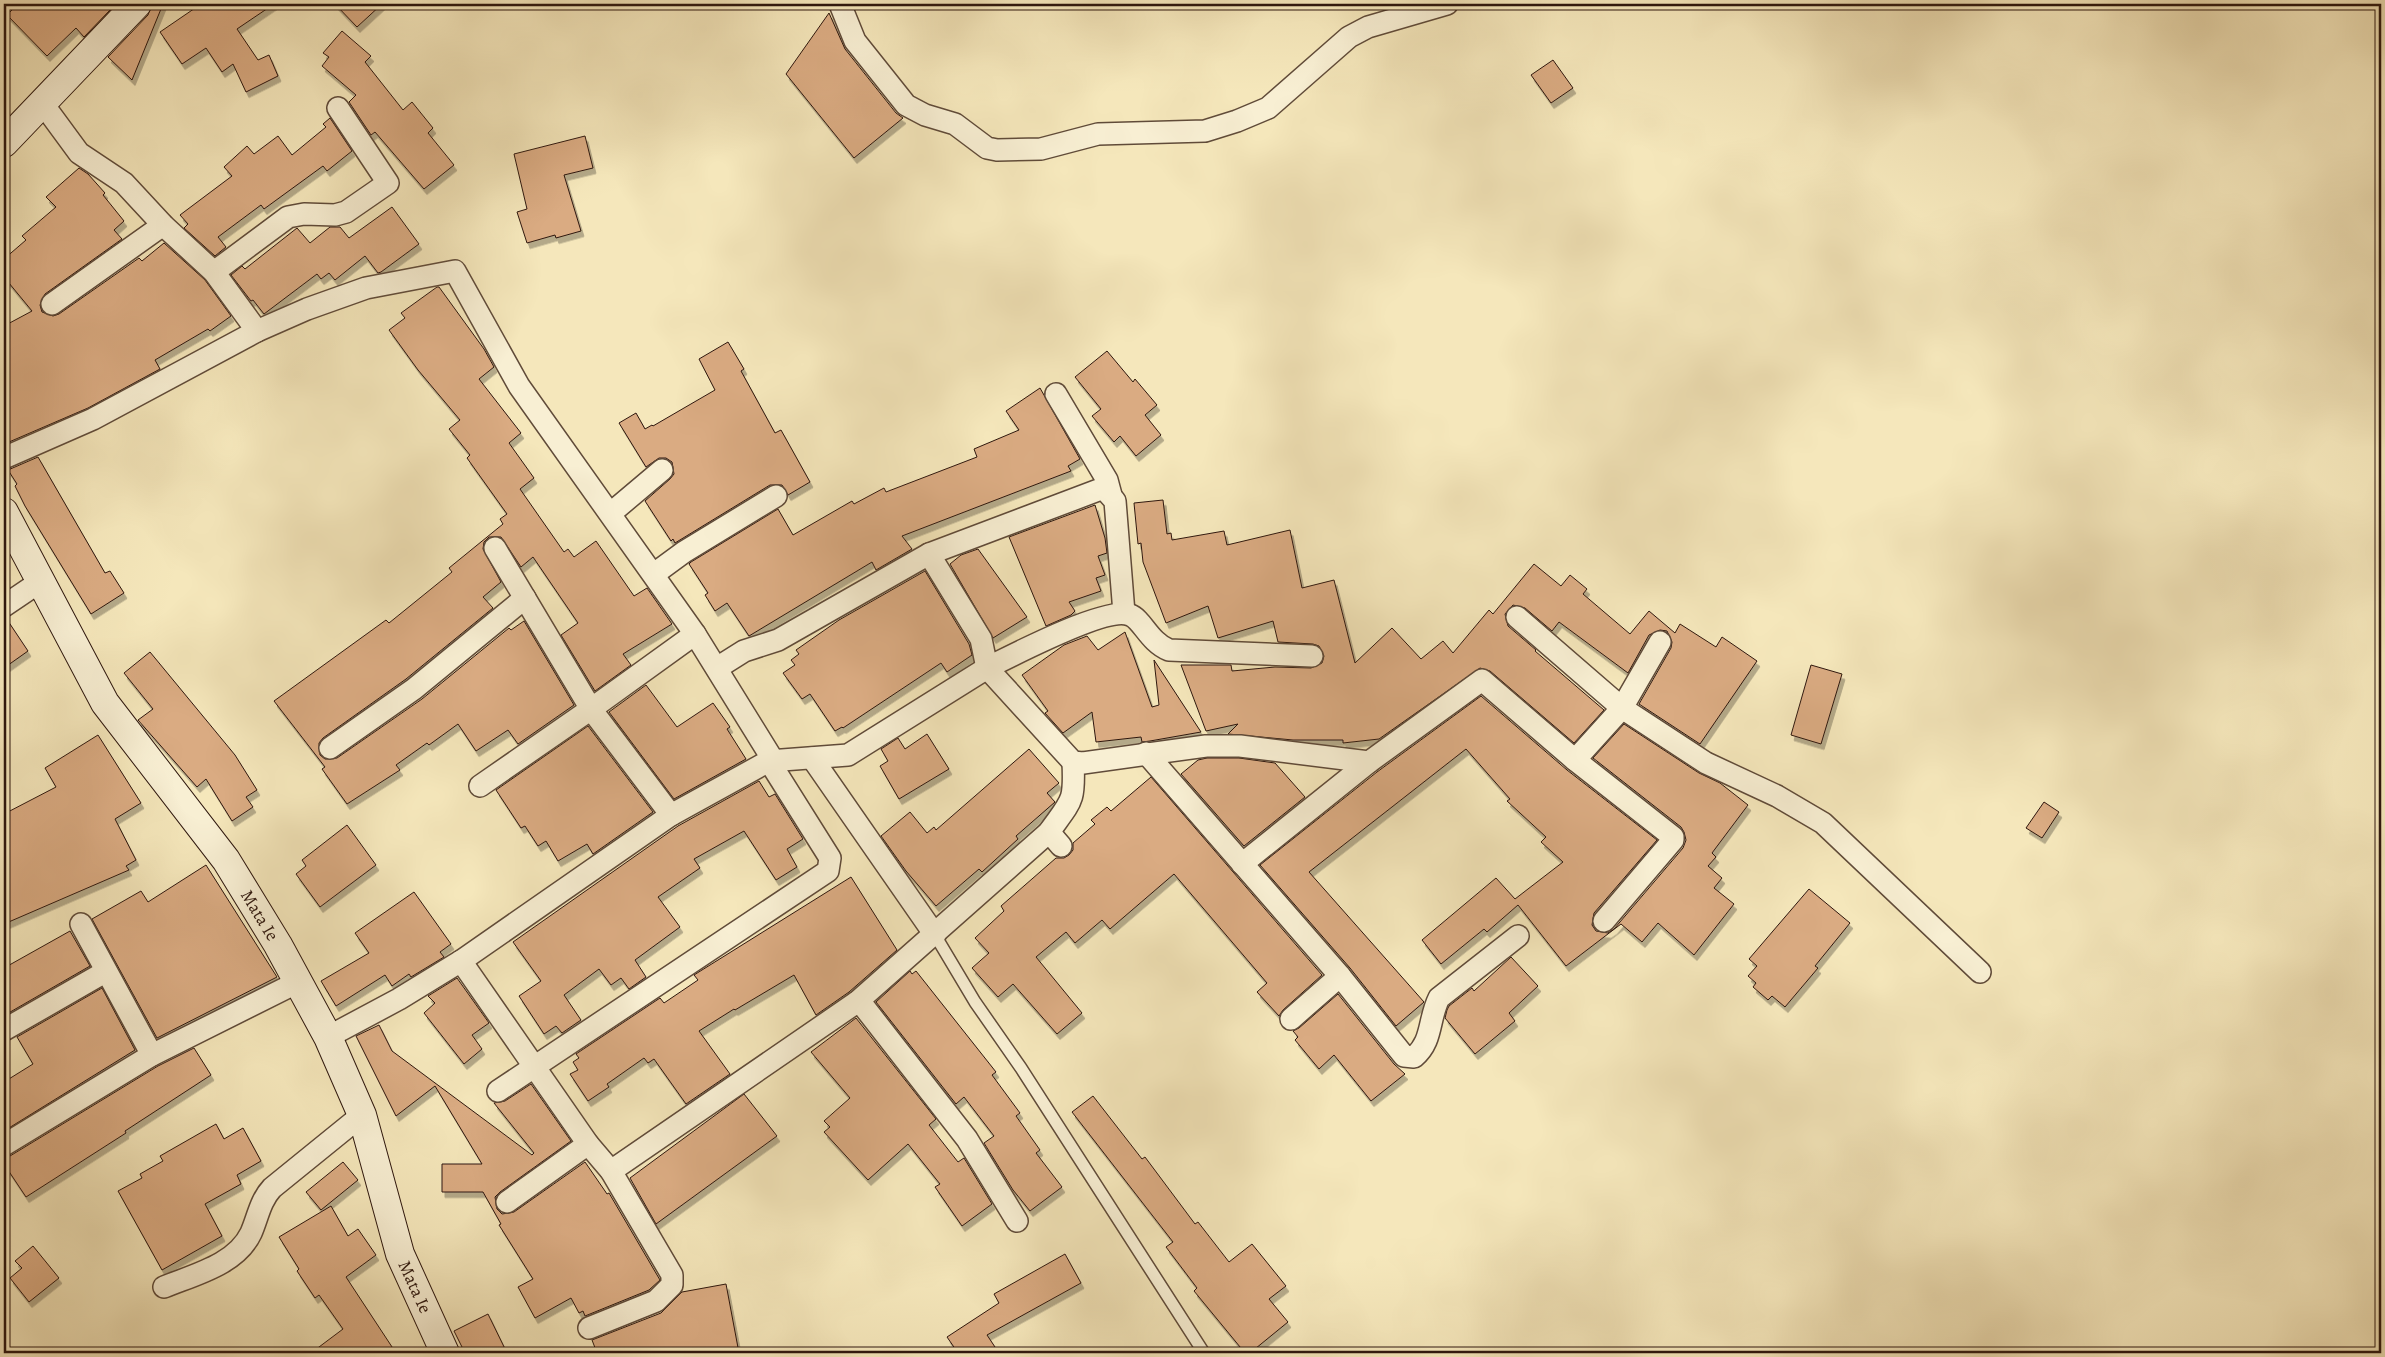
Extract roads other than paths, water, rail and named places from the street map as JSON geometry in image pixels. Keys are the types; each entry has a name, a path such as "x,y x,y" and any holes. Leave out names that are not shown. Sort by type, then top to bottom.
{"street":[{"path":"4,143 137,4"},
{"path":"840,4 855,41 906,105 926,115 955,124 988,148 997,150 1041,149 1098,134 1205,131 1237,121 1268,108 1349,37 1368,27 1447,4"},
{"path":"43,104 79,153 124,183 163,226 214,272 257,331"},
{"path":"214,272 288,217 304,214 336,215 346,212 388,183 338,108"},
{"path":"52,304 163,226"},
{"path":"4,458 93,419 257,331 307,309 366,288 455,271 519,386 656,573 695,634 785,759 931,938"},
{"path":"1056,394 1107,480 1111,495 1115,501 1124,613"},
{"path":"612,512 662,470"},
{"path":"719,666 744,651 778,640 929,554 1101,489 1111,495"},
{"path":"656,573 684,552 776,496"},
{"name":"Mata Ie","path":"4,512 105,703 226,860 328,1037 362,1115 400,1254 445,1353"},
{"path":"495,548 591,710 671,815"},
{"path":"611,1171 857,1002 909,956 1055,839 1075,793 1074,762 987,668 981,639 951,587 929,554"},
{"path":"4,606 41,581"},
{"path":"330,748 414,689 525,598"},
{"path":"328,1037 398,999 461,961 671,815 785,759 848,755 987,668 1040,642 1103,618 1124,613 1133,616 1157,645 1169,650 1312,656"},
{"path":"1517,617 1622,708 1706,763 1777,796 1823,823 1980,972"},
{"path":"480,786 591,710 695,634"},
{"path":"1575,760 1622,708 1660,642"},
{"path":"1242,864 1368,762 1480,680 1575,760 1673,837 1673,840 1604,921"},
{"path":"1074,762 1206,746 1240,746 1368,762"},
{"path":"1146,753 1340,976 1400,1052 1409,1058 1414,1057 1426,1045 1432,1012 1439,998 1518,936"},
{"path":"498,1091 828,872 830,858 785,759"},
{"path":"80,924 152,1055"},
{"path":"461,961 588,1144 611,1171 666,1261 672,1275 672,1285 656,1301 589,1328"},
{"path":"4,1030 105,972"},
{"path":"1291,1019 1340,976"},
{"path":"4,1145 152,1055 298,982"},
{"path":"857,1002 861,1003 949,1115 967,1140 1017,1221"},
{"path":"164,1287 227,1260 251,1234 265,1196 272,1188 362,1115"},
{"path":"507,1202 588,1144"}],"lane":[{"path":"931,938 976,1002 1143,1256 1204,1353"}]}
